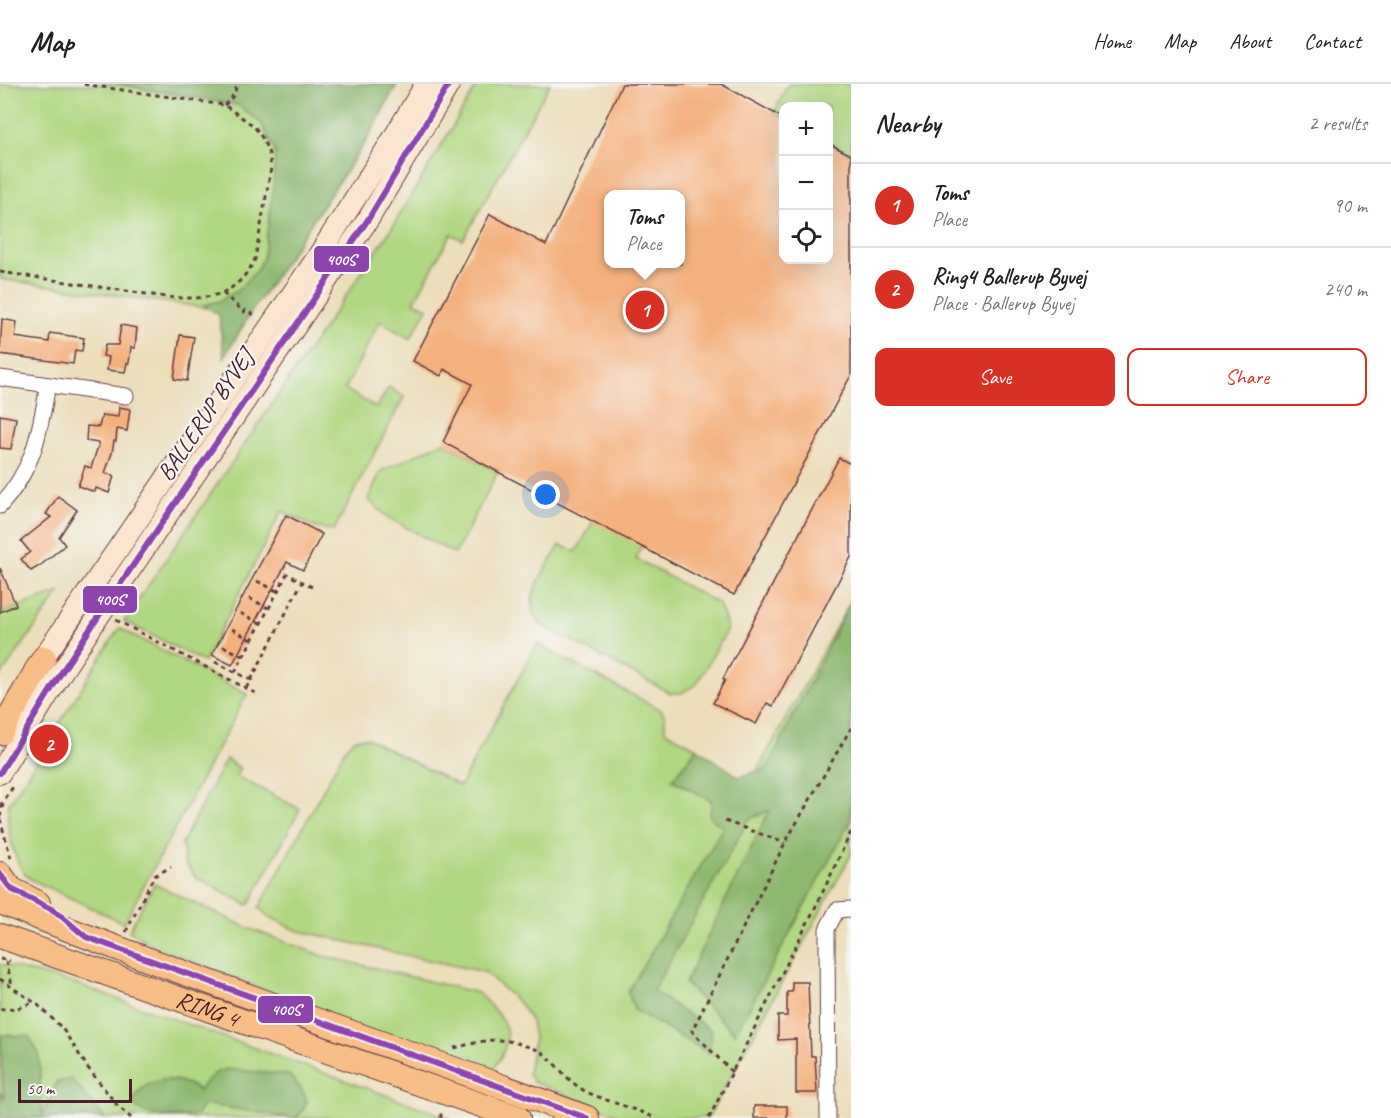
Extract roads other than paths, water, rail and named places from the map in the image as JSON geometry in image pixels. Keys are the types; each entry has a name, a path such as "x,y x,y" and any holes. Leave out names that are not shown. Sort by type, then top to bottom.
{"main road":[{"name":"BALLERUP BYVEJ","path":"0,721 315,261 426,84"},
{"name":"BALLERUP BYVEJ","path":"0,772 102,611 369,218 450,84"},
{"path":"0,733 44,658"},
{"path":"7,870 11,889 55,911 86,937"},
{"name":"RING 4","path":"0,902 86,937 127,943 587,1118"},
{"path":"0,917 82,947 127,943"},
{"name":"RING 4","path":"0,936 518,1118"}],"street":[{"path":"0,378 126,396"},
{"path":"0,507 20,481 38,443 48,385"},
{"path":"828,1118 827,929 837,910 851,909"}],"place":[{"name":"Toms","path":"645,310"},
{"name":"Ring4 Ballerup Byvej","path":"49,744"}]}
